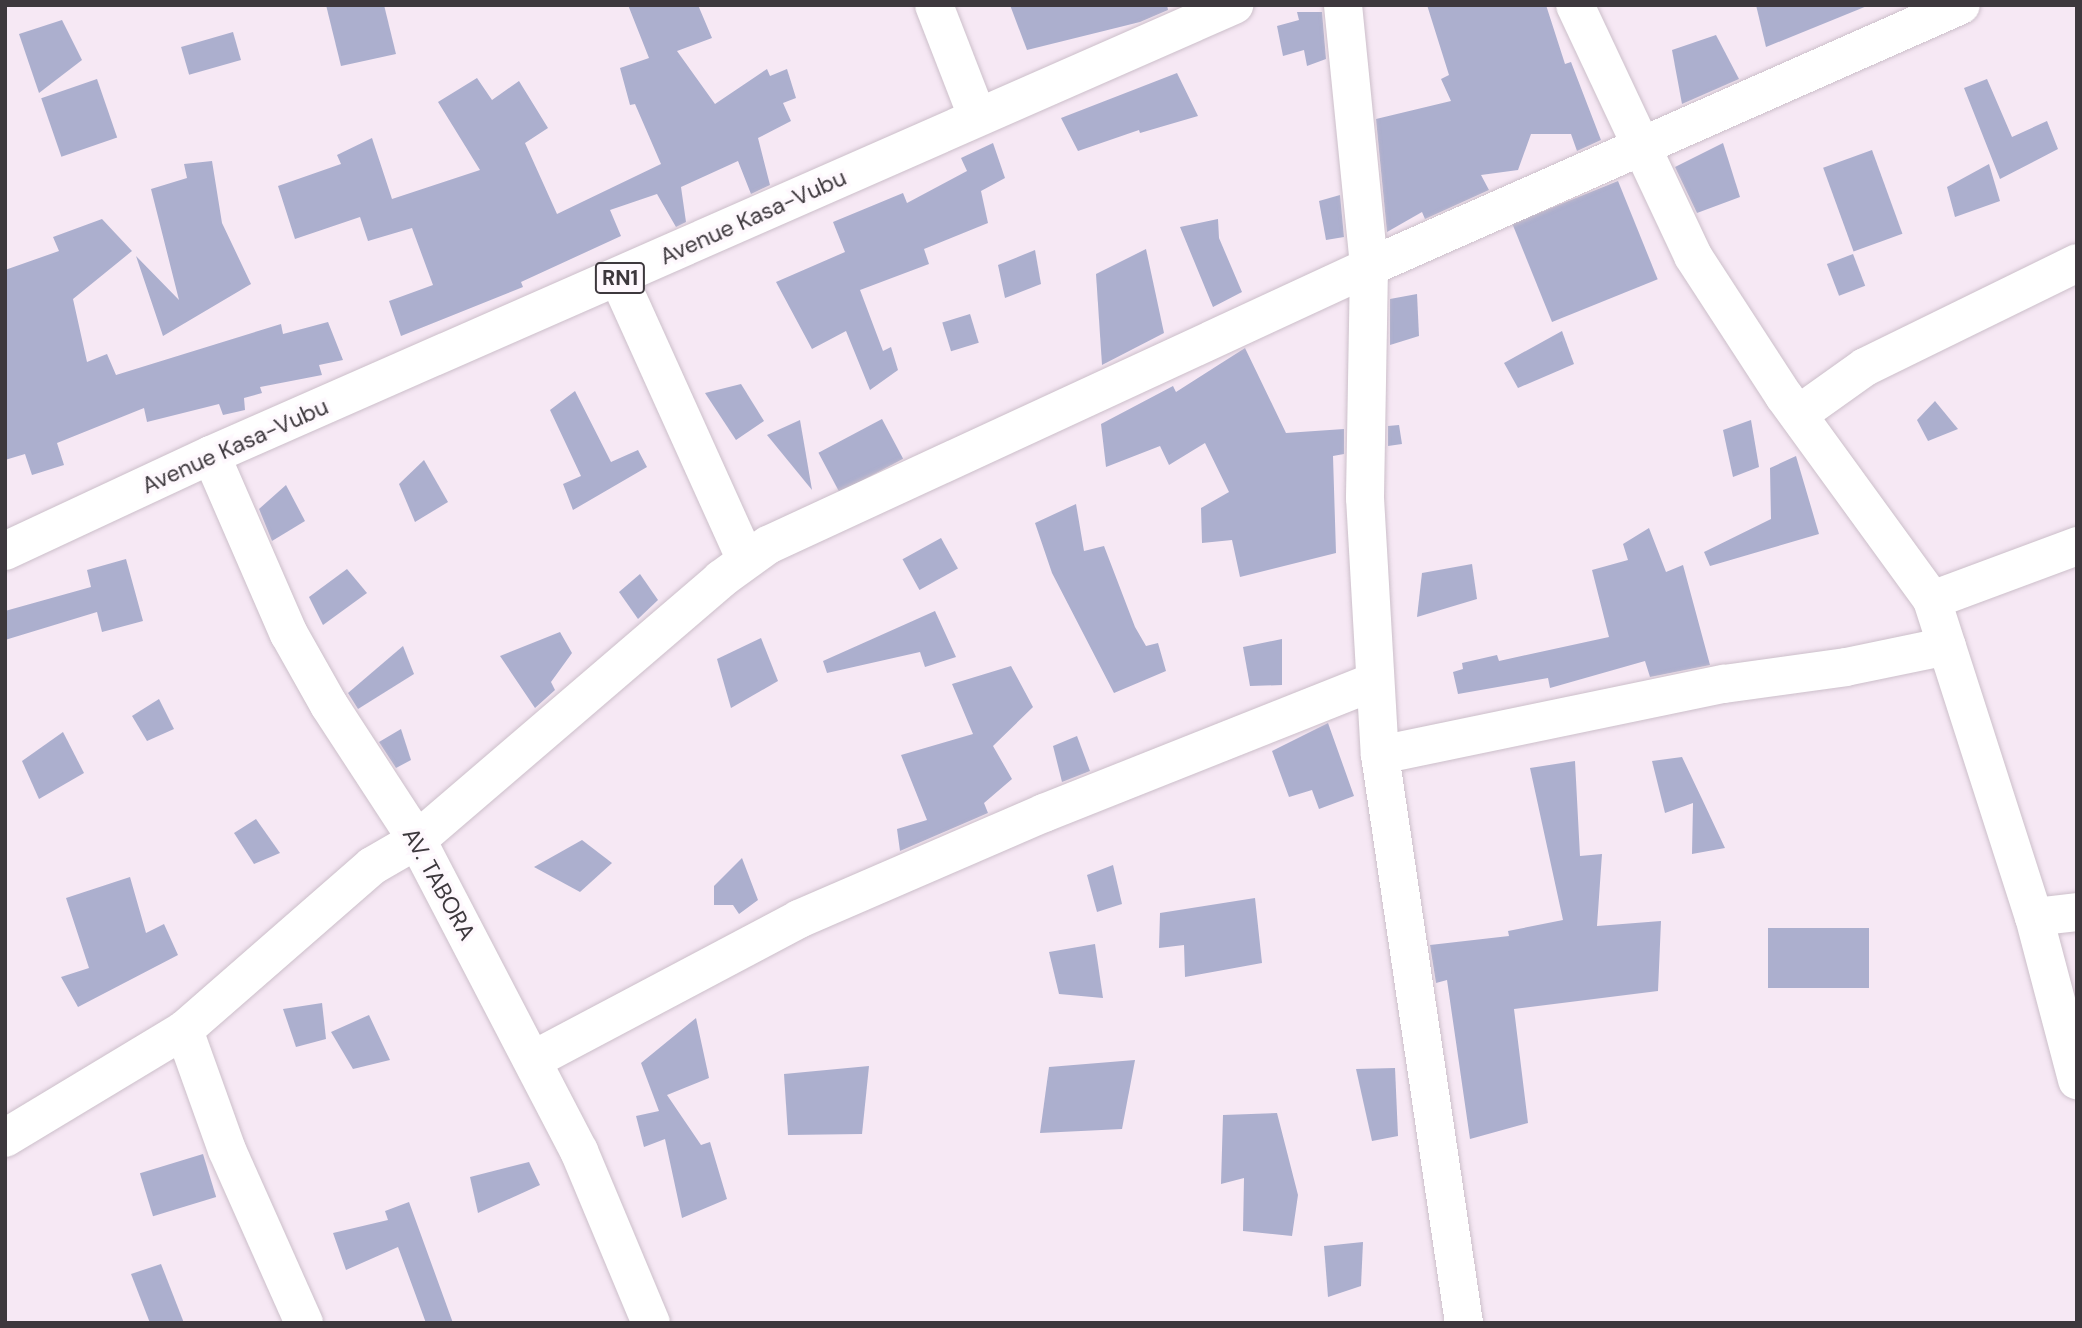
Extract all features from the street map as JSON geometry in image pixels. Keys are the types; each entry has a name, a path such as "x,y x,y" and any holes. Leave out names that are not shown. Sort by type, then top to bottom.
{"main road":[{"path":"934,5 977,116"},
{"name":"Avenue Kasa-Vubu","path":"5,551 211,455 619,279 977,116 1234,5"},
{"path":"1343,5 1369,267 1365,498 1373,682 1380,755 1464,1323"},
{"path":"1575,5 1693,256 1799,414 1932,600 2034,917 2077,1080"},
{"path":"5,1138 184,1030 372,866 417,840 746,560 799,528 1369,267 1961,5"},
{"path":"1799,414 1865,367 2077,263"},
{"path":"619,279 746,560"},
{"name":"AV. TABORA","path":"211,455 289,634 329,705 417,840 533,1060 579,1151 651,1323"},
{"path":"1932,600 2077,546"},
{"path":"1380,755 1724,684 1846,667 1947,646"},
{"path":"533,1060 799,919 1044,813 1373,682"},
{"path":"2034,917 2077,912"},
{"path":"184,1030 227,1150 303,1323"}],"building":[{"path":"326,5 384,5 396,54 341,66"},
{"path":"628,5 698,5 712,38 677,51 715,104 767,69 770,76 787,69 796,98 783,103 791,121 758,138 770,185 751,194 738,161 681,187 686,222 676,227 657,194 610,210 621,236 521,282 523,287 401,336 389,301 433,285 412,228 368,241 360,217 295,239 278,186 341,164 337,155 372,138 392,199 480,170 438,102 477,78 492,100 519,81 548,128 525,143 557,214 661,164 635,104 630,105 620,68 649,58"},
{"path":"1010,5 1167,5 1168,10 1140,22 1027,50"},
{"path":"1427,5 1546,5 1565,64 1571,62 1601,140 1577,151 1571,134 1531,134 1518,170 1481,175 1489,190 1425,219 1422,212 1387,232 1376,119 1451,101 1441,79 1449,75"},
{"path":"1756,5 1866,5 1867,6 1766,47"},
{"path":"1297,12 1322,12 1326,59 1307,66 1304,50 1283,56 1277,26 1299,20"},
{"path":"62,20 82,60 39,93 19,34"},
{"path":"233,32 241,60 189,75 181,47"},
{"path":"1716,35 1739,79 1682,104 1672,50"},
{"path":"1177,73 1198,116 1140,133 1139,130 1078,151 1061,118"},
{"path":"97,79 117,138 61,157 41,98"},
{"path":"1987,79 2012,137 2047,121 2058,149 2000,179 1964,88"},
{"path":"993,143 1005,178 981,191 988,223 924,249 929,264 860,290 883,351 891,347 898,370 870,390 846,331 812,349 776,282 845,252 833,222 903,193 907,203 967,171 961,158"},
{"path":"1723,143 1740,197 1697,213 1675,167"},
{"path":"1872,150 1902,234 1854,251 1823,168"},
{"path":"212,161 222,223 251,284 163,336 136,256 179,300 151,189 187,178 184,164"},
{"path":"1989,164 2000,201 1955,217 1947,187"},
{"path":"1618,181 1658,279 1552,322 1512,224"},
{"path":"1340,195 1344,237 1326,240 1319,201"},
{"path":"102,219 132,251 73,299 87,362 107,354 116,375 281,324 283,334 328,322 343,360 319,365 322,375 260,387 262,393 244,398 245,410 223,415 219,404 147,422 144,408 57,443 64,465 32,475 25,454 5,460 5,270 59,251 53,237"},
{"path":"1218,219 1219,238 1242,292 1213,307 1180,227"},
{"path":"1146,249 1164,333 1102,365 1096,274"},
{"path":"1035,250 1041,284 1005,298 998,265"},
{"path":"1853,254 1865,286 1839,296 1827,264"},
{"path":"1417,294 1419,336 1390,345 1390,299"},
{"path":"970,314 979,343 951,351 942,322"},
{"path":"1562,331 1574,364 1518,388 1504,363"},
{"path":"1245,348 1286,433 1344,429 1344,454 1333,456 1336,553 1240,577 1232,540 1202,543 1201,508 1229,492 1205,443 1169,465 1160,446 1106,467 1101,424 1173,386 1176,392"},
{"path":"741,384 764,421 736,440 705,393"},
{"path":"575,391 611,462 638,450 647,467 573,510 563,484 581,476 550,410"},
{"path":"1935,401 1958,429 1928,441 1917,420"},
{"path":"882,419 903,459 840,493 818,453"},
{"path":"800,420 812,490 767,435"},
{"path":"1751,420 1759,467 1733,477 1723,430"},
{"path":"1399,425 1402,444 1388,446 1388,426"},
{"path":"1796,456 1819,534 1710,566 1704,552 1771,519 1770,468"},
{"path":"424,460 448,502 415,522 399,484"},
{"path":"286,485 305,521 272,541 259,509"},
{"path":"1076,504 1084,551 1104,546 1135,627 1146,646 1158,643 1166,671 1114,693 1052,573 1035,523"},
{"path":"1649,528 1666,572 1683,565 1710,665 1650,677 1645,661 1550,688 1548,678 1458,694 1453,672 1463,669 1462,663 1497,655 1499,661 1609,637 1592,570 1628,560 1623,544"},
{"path":"941,538 958,569 919,590 903,559"},
{"path":"126,559 143,621 102,632 97,612 5,640 5,611 91,587 87,570"},
{"path":"1472,564 1477,599 1417,617 1422,573"},
{"path":"347,569 367,593 323,625 309,597"},
{"path":"640,574 658,600 638,619 619,592"},
{"path":"935,611 956,657 925,667 920,652 827,673 823,661"},
{"path":"560,632 572,653 551,682 555,690 535,708 500,656"},
{"path":"761,638 778,681 731,708 717,659"},
{"path":"1282,639 1282,685 1250,686 1243,647"},
{"path":"403,646 414,674 358,709 348,693"},
{"path":"1011,666 1033,707 993,746 1012,779 984,803 988,813 900,851 897,829 927,820 901,755 973,734 952,684"},
{"path":"159,699 174,729 147,741 132,716"},
{"path":"1328,723 1354,796 1319,809 1312,790 1289,797 1272,751"},
{"path":"401,729 411,760 396,768 379,742"},
{"path":"63,732 84,773 39,799 22,761"},
{"path":"1077,736 1090,771 1062,782 1053,746"},
{"path":"1682,757 1725,848 1692,854 1693,803 1665,813 1652,761"},
{"path":"1575,761 1580,856 1602,854 1597,926 1661,921 1658,991 1514,1009 1528,1123 1470,1139 1447,980 1436,983 1430,945 1509,936 1508,931 1563,920 1530,768"},
{"path":"256,819 280,853 254,864 234,833"},
{"path":"582,840 612,863 580,892 534,867"},
{"path":"742,858 758,900 739,914 733,905 714,905 714,886"},
{"path":"1113,865 1122,904 1097,912 1087,875"},
{"path":"130,877 146,933 164,924 178,955 78,1007 61,977 89,968 66,898"},
{"path":"1255,898 1262,963 1185,977 1184,945 1159,948 1160,913"},
{"path":"1768,928 1869,928 1869,988 1768,988"},
{"path":"1095,944 1103,998 1059,994 1049,952"},
{"path":"322,1003 326,1039 296,1047 283,1009"},
{"path":"369,1015 390,1060 353,1069 331,1032"},
{"path":"696,1018 709,1078 667,1095 701,1145 710,1142 727,1199 682,1218 665,1139 644,1147 636,1116 659,1111 641,1063"},
{"path":"1135,1060 1122,1129 1040,1133 1049,1067"},
{"path":"869,1066 862,1134 788,1135 784,1074"},
{"path":"1395,1068 1398,1136 1372,1141 1356,1069"},
{"path":"1277,1113 1298,1195 1292,1236 1243,1231 1244,1178 1221,1184 1223,1115"},
{"path":"203,1154 216,1197 153,1216 140,1173"},
{"path":"529,1162 540,1185 478,1213 470,1177"},
{"path":"409,1202 453,1323 426,1323 398,1247 346,1270 333,1233 388,1220 385,1211"},
{"path":"1363,1242 1361,1286 1328,1297 1324,1246"},
{"path":"161,1264 184,1323 150,1323 131,1274"}]}
